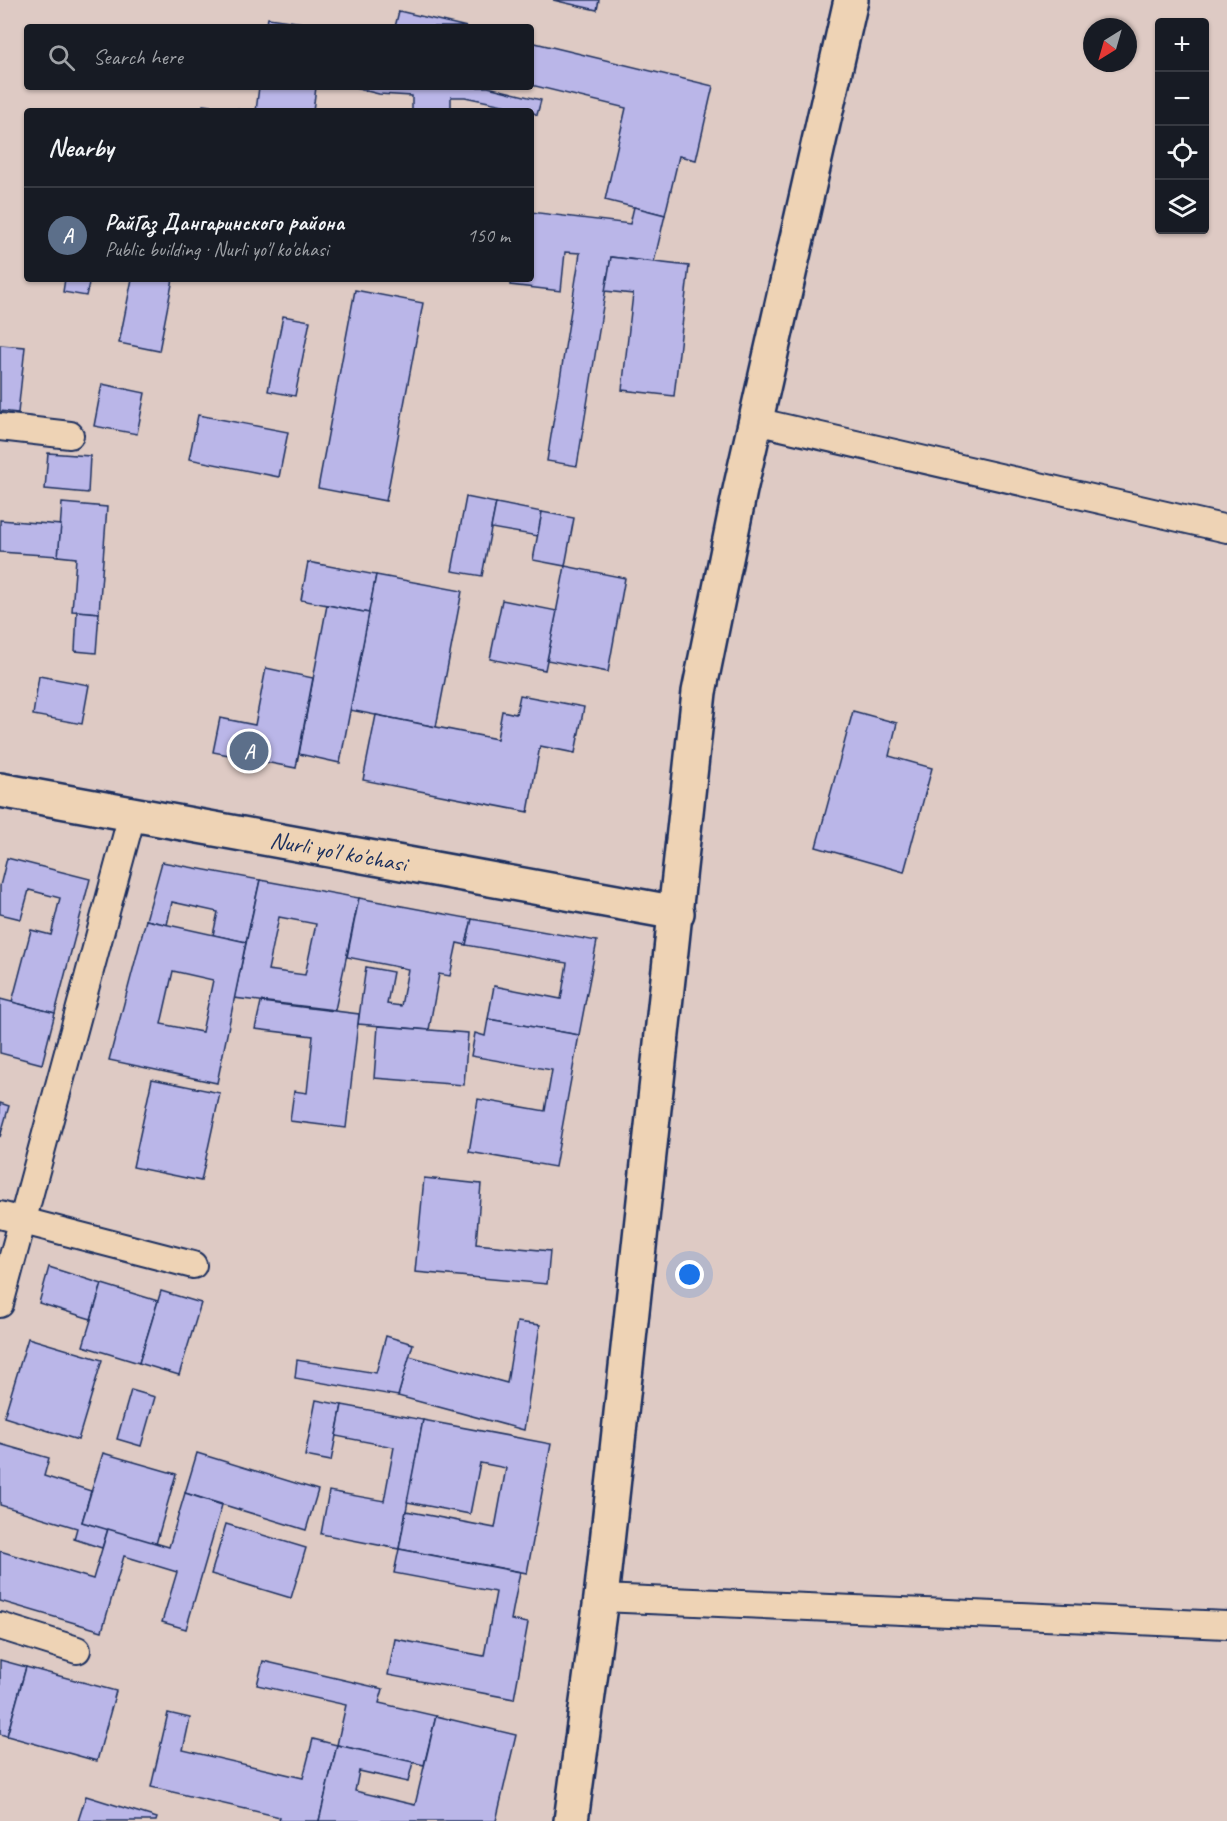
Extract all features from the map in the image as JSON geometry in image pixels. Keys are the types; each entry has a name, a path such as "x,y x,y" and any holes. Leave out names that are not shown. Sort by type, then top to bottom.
{"main road":[{"path":"571,1821 601,1598 677,913 699,692 755,421 851,0"},
{"name":"Nurli yo'l ko'chasi","path":"0,790 677,913"}],"street":[{"path":"755,421 1227,529"},
{"path":"0,427 70,435"},
{"path":"0,1304 11,1219 132,815"},
{"path":"11,1219 193,1265"},
{"path":"601,1598 1227,1625"},
{"path":"0,1626 77,1650"}],"building":[{"path":"553,0 599,0 597,10"},
{"path":"399,11 454,24 396,24"},
{"path":"268,18 310,24 267,24"},
{"path":"534,43 713,86 696,160 679,156 665,215 605,200 626,108 534,86"},
{"path":"259,90 316,90 313,108 256,108"},
{"path":"362,90 500,90 541,100 537,115 534,113 534,108 517,108 465,97 451,97 451,108 412,108 412,96 379,94"},
{"path":"203,105 226,108 202,108"},
{"path":"634,207 665,215 654,262 611,257 577,466 547,461 580,253 565,252 561,291 510,285 510,282 534,282 534,212 630,224"},
{"path":"611,257 689,266 674,396 622,390 633,294 605,291"},
{"path":"65,282 89,282 86,296 63,292"},
{"path":"131,282 172,282 159,351 119,343"},
{"path":"355,290 423,303 386,501 318,488"},
{"path":"283,316 310,321 295,396 268,391"},
{"path":"0,345 25,347 18,413 0,411"},
{"path":"102,384 145,393 137,434 94,426"},
{"path":"198,415 288,432 279,477 189,459"},
{"path":"48,453 90,456 88,493 45,489"},
{"path":"466,497 496,503 482,576 452,571"},
{"path":"62,503 107,507 99,613 72,611 76,558 58,556"},
{"path":"496,503 542,512 538,536 491,528"},
{"path":"542,512 574,518 565,566 533,560"},
{"path":"0,520 61,525 58,556 0,552"},
{"path":"308,562 376,575 369,613 301,600"},
{"path":"565,566 625,578 608,672 547,660"},
{"path":"376,575 462,591 436,727 350,710"},
{"path":"502,600 557,611 545,670 490,659"},
{"path":"327,605 369,613 340,763 299,754"},
{"path":"77,611 99,613 96,653 75,651"},
{"path":"266,668 313,678 296,768 213,752 220,718 255,725"},
{"path":"39,676 89,685 82,724 33,715"},
{"path":"520,695 584,707 575,753 540,746 528,812 363,780 376,715 497,739 502,711 516,714"},
{"path":"853,711 897,723 889,756 932,768 904,872 816,847"},
{"path":"7,858 90,879 55,1013 12,1002 31,930 51,935 60,898 29,890 21,919 0,914 0,886"},
{"path":"162,862 260,880 246,942 213,935 218,912 172,902 167,925 146,920"},
{"path":"260,880 359,898 335,1010 234,998","holes":["279,917 316,924 305,975 268,970"]},
{"path":"359,898 472,919 466,945 457,943 450,976 439,974 429,1030 358,1024 366,967 393,972 387,1004 401,1006 408,969 347,957"},
{"path":"472,919 597,941 579,1035 488,1019 494,986 561,999 567,963 466,945"},
{"path":"146,920 246,942 217,1083 109,1060","holes":["173,971 213,980 202,1032 161,1024"]},
{"path":"0,999 55,1013 42,1064 0,1053"},
{"path":"261,1002 359,1014 346,1128 290,1121 294,1091 307,1093 313,1036 255,1029"},
{"path":"488,1019 579,1035 555,1167 469,1152 478,1099 545,1111 552,1070 471,1056 475,1033 485,1036"},
{"path":"378,1026 468,1033 464,1085 374,1078"},
{"path":"152,1079 220,1093 201,1181 133,1167"},
{"path":"0,1103 9,1106 0,1137"},
{"path":"424,1178 481,1184 476,1244 550,1251 547,1284 415,1272"},
{"path":"49,1267 102,1284 91,1319 39,1303"},
{"path":"102,1284 158,1301 139,1363 83,1346"},
{"path":"161,1291 201,1303 179,1375 139,1363"},
{"path":"517,1322 540,1325 524,1430 398,1396 409,1356 507,1383"},
{"path":"386,1336 413,1344 398,1396 295,1378 297,1360 376,1373"},
{"path":"28,1338 102,1360 78,1440 4,1417"},
{"path":"131,1390 155,1397 141,1446 117,1439"},
{"path":"316,1400 342,1405 331,1461 305,1456"},
{"path":"342,1405 423,1420 399,1549 321,1534 329,1491 384,1501 394,1447 336,1436"},
{"path":"423,1420 551,1444 527,1573 399,1549 406,1511 495,1528 506,1468 480,1463 470,1514 407,1502"},
{"path":"0,1444 49,1458 44,1476 91,1491 82,1522 108,1529 102,1548 74,1539 77,1528 0,1505"},
{"path":"103,1453 176,1474 156,1544 82,1522"},
{"path":"197,1453 318,1490 306,1530 185,1493"},
{"path":"185,1493 222,1505 186,1629 162,1622 177,1572 124,1556 102,1631 0,1601 0,1551 93,1579 108,1529 169,1547"},
{"path":"226,1524 306,1548 291,1598 211,1574"},
{"path":"399,1549 520,1572 511,1620 528,1623 514,1699 388,1675 395,1639 484,1656 496,1592 394,1573"},
{"path":"0,1660 26,1667 7,1736 0,1734"},
{"path":"263,1661 383,1689 379,1703 436,1716 424,1765 337,1745 346,1705 257,1685"},
{"path":"26,1667 116,1691 97,1761 7,1736"},
{"path":"168,1713 190,1718 183,1750 303,1778 313,1739 337,1745 319,1821 279,1821 280,1817 151,1787"},
{"path":"436,1716 516,1735 496,1821 319,1821 337,1745 413,1762 408,1782 359,1771 355,1791 415,1805"},
{"path":"86,1796 157,1818 156,1821 78,1821"}],"place":[{"name":"РайГаз Дангаринского района","path":"249,751"}]}
